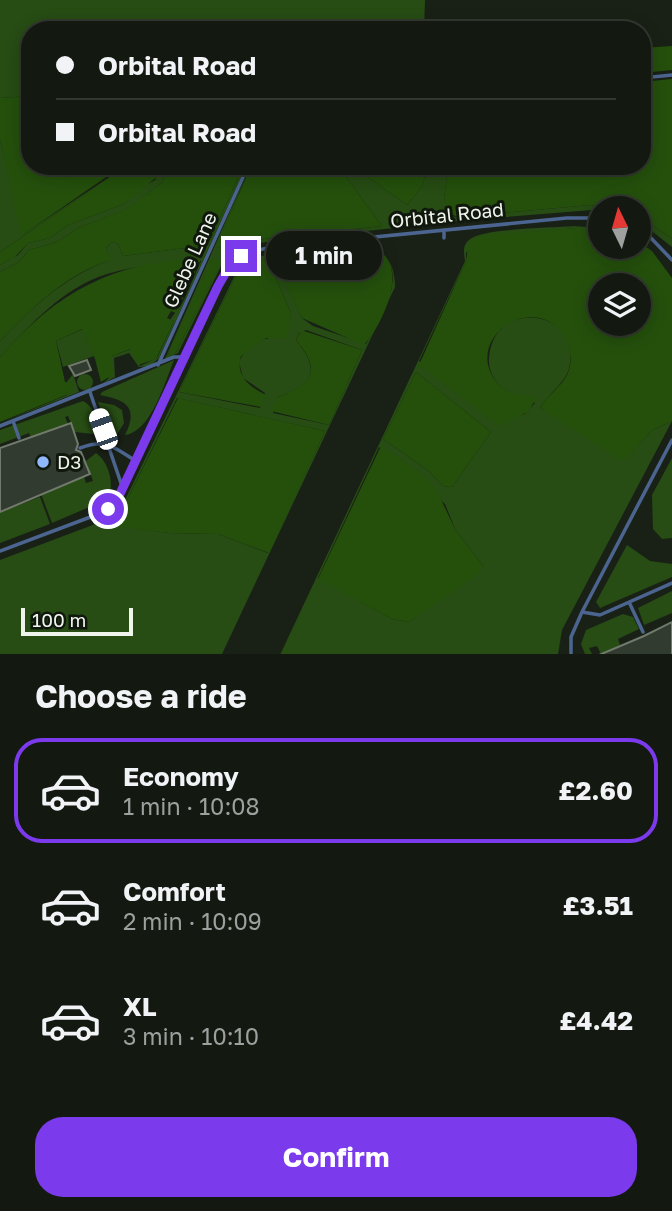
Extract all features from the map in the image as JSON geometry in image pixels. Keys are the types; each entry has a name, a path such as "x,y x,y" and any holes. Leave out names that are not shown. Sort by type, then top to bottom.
{"lane":[{"path":"651,77 672,75"},
{"name":"Glebe Lane","path":"158,365 244,175"},
{"name":"Orbital Road","path":"0,551 108,509 123,489 224,275 241,256 273,247 588,218"},
{"path":"444,230 444,238"},
{"path":"651,238 672,260"},
{"path":"0,426 178,356 185,357"},
{"path":"90,392 123,489"},
{"path":"13,421 19,438"},
{"path":"571,654 572,637 582,612 672,440"},
{"path":"80,448 95,443 108,443 136,461"},
{"path":"582,612 600,615 672,583"},
{"path":"629,602 643,632"}],"green space":[{"path":"0,0 425,0 424,21 21,21 21,97 0,98"},
{"path":"672,46 672,70 651,72 651,47"},
{"path":"672,79 672,239 651,224 651,196 588,196 588,205 457,217 448,212 444,197 448,175 651,175 651,81"},
{"path":"21,97 21,175 109,175 21,236 0,139 0,98"},
{"path":"0,139 22,235 113,175 0,252"},
{"path":"113,175 159,175 124,204 68,225 50,238 28,243 15,257 0,265 0,252"},
{"path":"157,175 165,175 163,182 126,210 78,228 57,242 29,250 19,262 0,272 0,265 18,255 28,243 50,238 68,225 124,204 155,180"},
{"path":"165,175 239,175 208,245 123,256 118,244 112,242 106,248 111,260 79,274 51,293 0,341 0,272 19,262 29,250 57,242 78,228 125,210 163,182"},
{"path":"239,175 242,175 159,358 150,366 139,367 129,353 114,358 115,377 102,384 108,379 112,356 131,349 140,366 157,358 174,321 170,320 184,300 201,261 199,259 130,268 91,280 49,308 0,357 0,341 12,328 64,284 110,260 106,248 112,242 118,244 123,256 208,245"},
{"path":"246,175 217,247 237,248 263,239 382,226 345,175 365,175 407,205 422,186 425,175 448,175 444,197 450,216 457,217 588,205 588,210 457,221 249,244 224,260 178,353 165,359","holes":["222,260 176,352 167,356"]},
{"path":"247,175 345,175 382,226 263,239 237,248 216,247"},
{"path":"365,175 425,175 422,186 407,205"},
{"path":"651,224 672,239 672,247 651,230"},
{"path":"588,227 480,238 466,253 466,261 419,361 513,417 525,414 535,403 501,387 492,374 489,358 494,339 504,326 518,319 549,321 561,330 569,345 570,364 562,382 540,408 627,457 651,431 672,421 562,630 558,654 280,654 465,261 465,245 476,236 518,229","holes":["416,372 491,432 452,487 443,486 429,471 383,439","379,447 445,504 455,529 483,566 409,622 392,619 318,578"]},
{"path":"588,228 588,259 651,259 652,251 672,278 672,421 651,431 627,458 620,460 540,408 564,379 571,361 565,339 554,325 539,318 523,318 509,324 496,334 489,348 488,363 501,387 512,393 536,399 528,412 499,426 419,365 466,261 469,241 484,235"},
{"path":"361,246 377,250 389,262 379,253 361,248 274,256 302,318 313,326 366,344 380,318 222,654 0,654 0,560 98,523 121,508 238,269 247,264 236,276 179,392 260,408 265,393 243,378 239,362 246,351 256,343 282,337 291,313 267,258 251,261 261,256","holes":["306,330 362,350 329,425 273,413 278,397 300,387 310,375 309,360 296,340 299,333","177,398 325,431 268,553 218,534 169,533 102,523 122,510"]},
{"path":"361,248 378,252 388,261 392,274 387,305 364,345 302,318 273,257"},
{"path":"267,258 291,313 287,338 266,338 241,356 240,369 245,380 266,395 261,407 179,392 236,276 249,262"},
{"path":"201,259 176,313 171,311 167,318 174,321 156,359 138,365 130,349 112,356 112,375 101,382 95,359 82,329 56,341 65,382 71,383 71,393 0,422 0,357 43,315 89,284 114,274 169,261"},
{"path":"212,259 222,261 176,352 167,357"},
{"path":"389,262 393,271 395,287 381,316 387,303 393,274"},
{"path":"83,329 94,356 63,367 56,341"},
{"path":"301,330 362,350 329,425 271,411 278,397 299,387 310,375 309,360 296,340"},
{"path":"174,360 150,416 134,432 125,435 131,418 128,406 117,399 100,395"},
{"path":"416,372 491,432 452,487 443,486 429,471 383,439"},
{"path":"73,374 79,392 0,423 67,395 66,383"},
{"path":"82,374 88,374 93,382 91,388 82,390 77,385 77,379"},
{"path":"178,398 325,431 269,553 218,534 169,533 100,524 122,510"},
{"path":"83,401 95,416 93,434 75,432 68,416 65,417 68,424 31,438 29,433 0,444 0,430"},
{"path":"98,402 114,405 122,410 124,423 116,436 109,432"},
{"path":"381,446 421,473 435,487 455,529 483,566 477,575 409,622 392,619 318,579"},
{"path":"96,453 110,474 108,499 52,523 41,494 84,477 86,483 93,481 86,461"},
{"path":"672,458 672,538 662,539 653,529 652,495"},
{"path":"40,497 50,524 0,543 0,512"},
{"path":"627,545 650,561 672,564 672,577 600,608 596,602"},
{"path":"672,591 672,613 644,625 638,608"},
{"path":"623,614 633,617 639,629 618,639 620,645 601,654 597,646 589,648 592,654 585,654 581,644 586,630"}],"building":[{"path":"87,360 91,370 75,376 69,366"},
{"name":"D3","path":"71,423 78,444 76,450 81,452 90,474 0,512 0,448"},
{"path":"672,622 672,654 601,654"}],"place":[{"name":"D3","path":"43,462"}],"route":[{"path":"108,509 118,498 218,286 229,267 241,256"}]}
